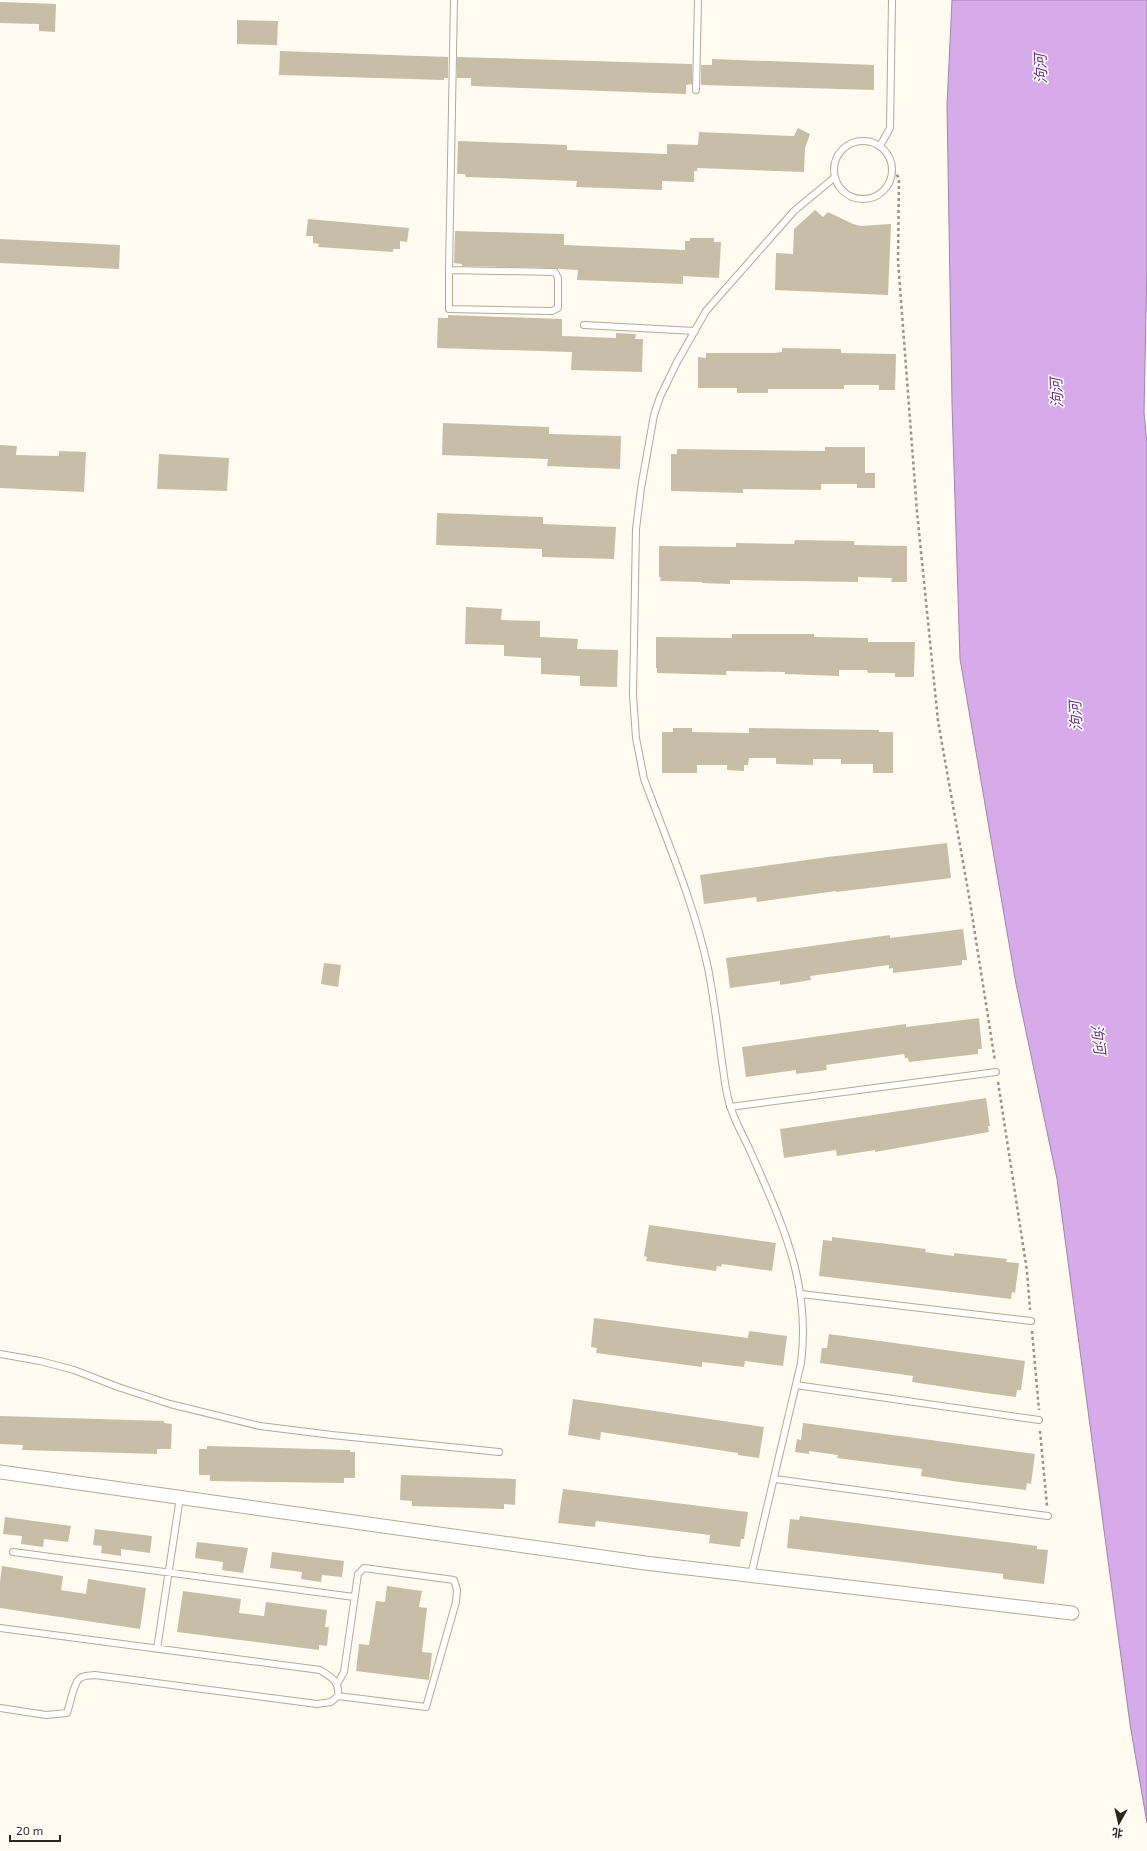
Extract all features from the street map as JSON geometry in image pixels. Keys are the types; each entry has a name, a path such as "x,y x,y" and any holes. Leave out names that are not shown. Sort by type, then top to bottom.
{"street":[{"path":"0,1472 645,1563 1072,1613"}],"lane":[{"path":"449,270 555,272 558,278 558,308 552,311 449,309 449,270 454,0"},
{"path":"696,90 698,0"},
{"path":"880,146 890,128 892,0"},
{"path":"862,141 872,142 880,146 887,152 893,170 887,187 882,192 868,199 853,197 841,189 835,177 835,162 839,154 846,147 862,141"},
{"path":"751,1575 775,1479 796,1385 804,1338 801,1294 791,1250 730,1107 707,967 686,892 644,779 636,738 633,695 636,529 649,440 660,397 694,331 706,311 794,211 835,177"},
{"path":"584,325 694,331"},
{"path":"730,1107 996,1072"},
{"path":"801,1294 1031,1321"},
{"path":"0,1354 8,1354 61,1366 170,1404 260,1426 499,1452"},
{"path":"796,1385 1039,1420"},
{"path":"775,1479 1048,1516"},
{"path":"157,1649 180,1497"},
{"path":"13,1552 354,1597"},
{"path":"0,1708 46,1715 67,1713 76,1683 84,1676 94,1675 317,1704 331,1702 338,1696 426,1707 456,1602 457,1590 454,1580 364,1568 358,1574 344,1672 337,1684"},
{"path":"0,1628 320,1670 335,1680 337,1684 338,1696"}],"path":[{"path":"893,170 899,178 898,261 917,512 938,721 969,896 1027,1271 1048,1516"}],"water":[{"name":"泃河","path":"952,0 1147,0 1147,262 1144,413 1147,444 1147,1823 1130,1724 1057,1179 1016,984 960,659 952,404 947,105"}],"building":[{"path":"0,2 56,4 55,32 39,31 39,24 0,23"},
{"path":"237,20 278,21 277,45 237,44"},
{"path":"280,51 448,57 448,78 444,78 444,80 279,75"},
{"path":"457,57 692,64 692,84 686,85 686,94 471,86 471,78 457,78"},
{"path":"712,59 874,65 874,90 701,85 701,65 712,65"},
{"path":"798,128 810,134 805,148 804,172 697,168 697,171 694,171 694,182 662,181 662,190 576,187 577,181 466,177 465,174 457,174 458,141 567,145 567,150 667,154 667,144 698,145 699,132 794,136"},
{"path":"815,210 823,217 828,212 853,224 861,226 891,224 888,295 775,290 776,253 793,254 794,229"},
{"path":"308,219 409,228 407,242 400,241 400,249 393,249 393,252 318,247 319,244 313,243 313,236 306,236"},
{"path":"455,231 564,234 564,245 685,250 685,241 690,241 690,238 714,238 714,242 721,242 719,278 683,276 683,284 577,280 578,270 555,268 462,266 462,264 454,263"},
{"path":"0,239 120,245 119,269 0,263"},
{"path":"448,315 562,319 562,336 616,338 616,333 636,334 635,339 643,339 642,372 571,370 572,352 437,348 438,318 448,318"},
{"path":"782,348 841,349 841,353 896,354 895,390 879,390 879,385 844,385 844,389 768,389 768,393 737,393 737,388 698,388 698,357 706,358 706,353 775,353 782,352"},
{"path":"443,423 549,427 549,434 621,436 620,469 547,466 548,459 442,455"},
{"path":"0,445 17,446 16,455 59,456 59,451 86,452 84,492 0,488"},
{"path":"825,447 865,447 865,473 875,473 875,488 857,488 857,484 821,484 821,490 743,489 743,493 671,491 671,454 677,454 677,449 825,451"},
{"path":"159,454 229,458 227,491 157,489"},
{"path":"437,513 543,517 543,524 616,527 614,559 542,557 542,549 436,545"},
{"path":"795,540 854,541 854,545 907,546 907,582 891,582 892,578 858,577 858,582 730,580 730,584 660,581 659,546 736,547 736,543 794,544"},
{"path":"466,607 502,609 501,620 540,621 540,637 578,639 577,649 618,650 617,687 580,686 580,676 541,674 541,658 504,656 504,645 465,644"},
{"path":"732,634 814,634 814,637 868,638 868,642 915,642 914,677 895,677 895,673 868,673 867,670 839,670 839,676 785,674 785,672 726,671 726,675 657,673 656,637 732,638"},
{"path":"673,728 692,728 692,732 749,733 749,728 879,730 879,732 893,732 893,773 873,773 873,764 841,764 841,759 813,759 813,765 776,764 776,758 749,758 748,765 744,765 744,771 727,770 727,765 697,765 697,773 662,773 662,732 673,732"},
{"path":"947,843 951,878 836,891 757,902 756,897 704,904 700,875 828,857"},
{"path":"963,929 967,960 962,960 962,965 893,973 893,968 889,969 889,965 810,976 811,980 780,985 780,981 730,988 726,958 890,935 890,938"},
{"path":"324,963 341,965 338,987 321,984"},
{"path":"979,1018 982,1049 978,1049 978,1054 909,1062 908,1058 905,1058 904,1054 826,1065 827,1070 796,1074 796,1070 746,1077 742,1047 906,1024 906,1027"},
{"path":"986,1098 990,1126 988,1126 989,1132 875,1152 875,1150 837,1156 836,1150 784,1158 780,1129"},
{"path":"649,1225 776,1243 772,1271 722,1264 721,1267 717,1266 716,1271 646,1261 647,1257 644,1256"},
{"path":"832,1237 926,1249 925,1252 954,1256 954,1253 1007,1259 1006,1262 1019,1263 1015,1293 1012,1292 1011,1299 819,1276 823,1240 832,1241"},
{"path":"594,1318 748,1338 749,1331 787,1336 783,1366 745,1361 744,1367 702,1362 702,1367 596,1353 597,1348 591,1347"},
{"path":"829,1334 1025,1361 1021,1390 1017,1390 1016,1397 985,1393 912,1382 913,1376 820,1363 822,1348 827,1348"},
{"path":"573,1399 764,1427 759,1458 738,1455 738,1453 601,1432 600,1440 568,1435"},
{"path":"0,1416 164,1421 164,1423 172,1424 171,1449 157,1449 157,1454 22,1450 23,1445 0,1444"},
{"path":"803,1423 1035,1454 1031,1484 1027,1483 1026,1490 959,1482 921,1476 922,1469 837,1458 838,1455 809,1451 809,1454 795,1452 797,1439 801,1440"},
{"path":"207,1446 350,1450 350,1452 355,1452 355,1478 344,1478 344,1483 210,1481 210,1475 199,1475 199,1449 207,1449"},
{"path":"401,1475 516,1479 515,1505 504,1504 504,1509 412,1506 412,1501 400,1500"},
{"path":"563,1489 748,1512 744,1539 741,1539 740,1547 709,1543 710,1535 596,1521 595,1527 558,1523"},
{"path":"800,1516 1037,1546 1037,1549 1048,1550 1044,1584 1003,1579 1003,1574 787,1548 790,1519 799,1520"},
{"path":"5,1517 71,1526 68,1542 44,1539 43,1547 21,1544 22,1536 3,1534"},
{"path":"95,1529 152,1536 150,1553 121,1549 121,1556 101,1553 102,1546 93,1545"},
{"path":"197,1542 248,1548 243,1573 222,1570 223,1562 195,1558"},
{"path":"272,1552 344,1561 342,1577 322,1575 321,1582 301,1579 302,1572 270,1568"},
{"path":"2,1566 63,1576 61,1590 86,1594 88,1579 146,1588 140,1629 0,1608 0,1582"},
{"path":"387,1586 422,1591 419,1607 427,1608 422,1652 432,1653 429,1680 356,1671 359,1644 369,1645 376,1601 385,1602"},
{"path":"183,1591 241,1599 239,1613 264,1616 266,1602 327,1610 325,1627 329,1627 327,1646 319,1645 319,1650 177,1632"}]}
